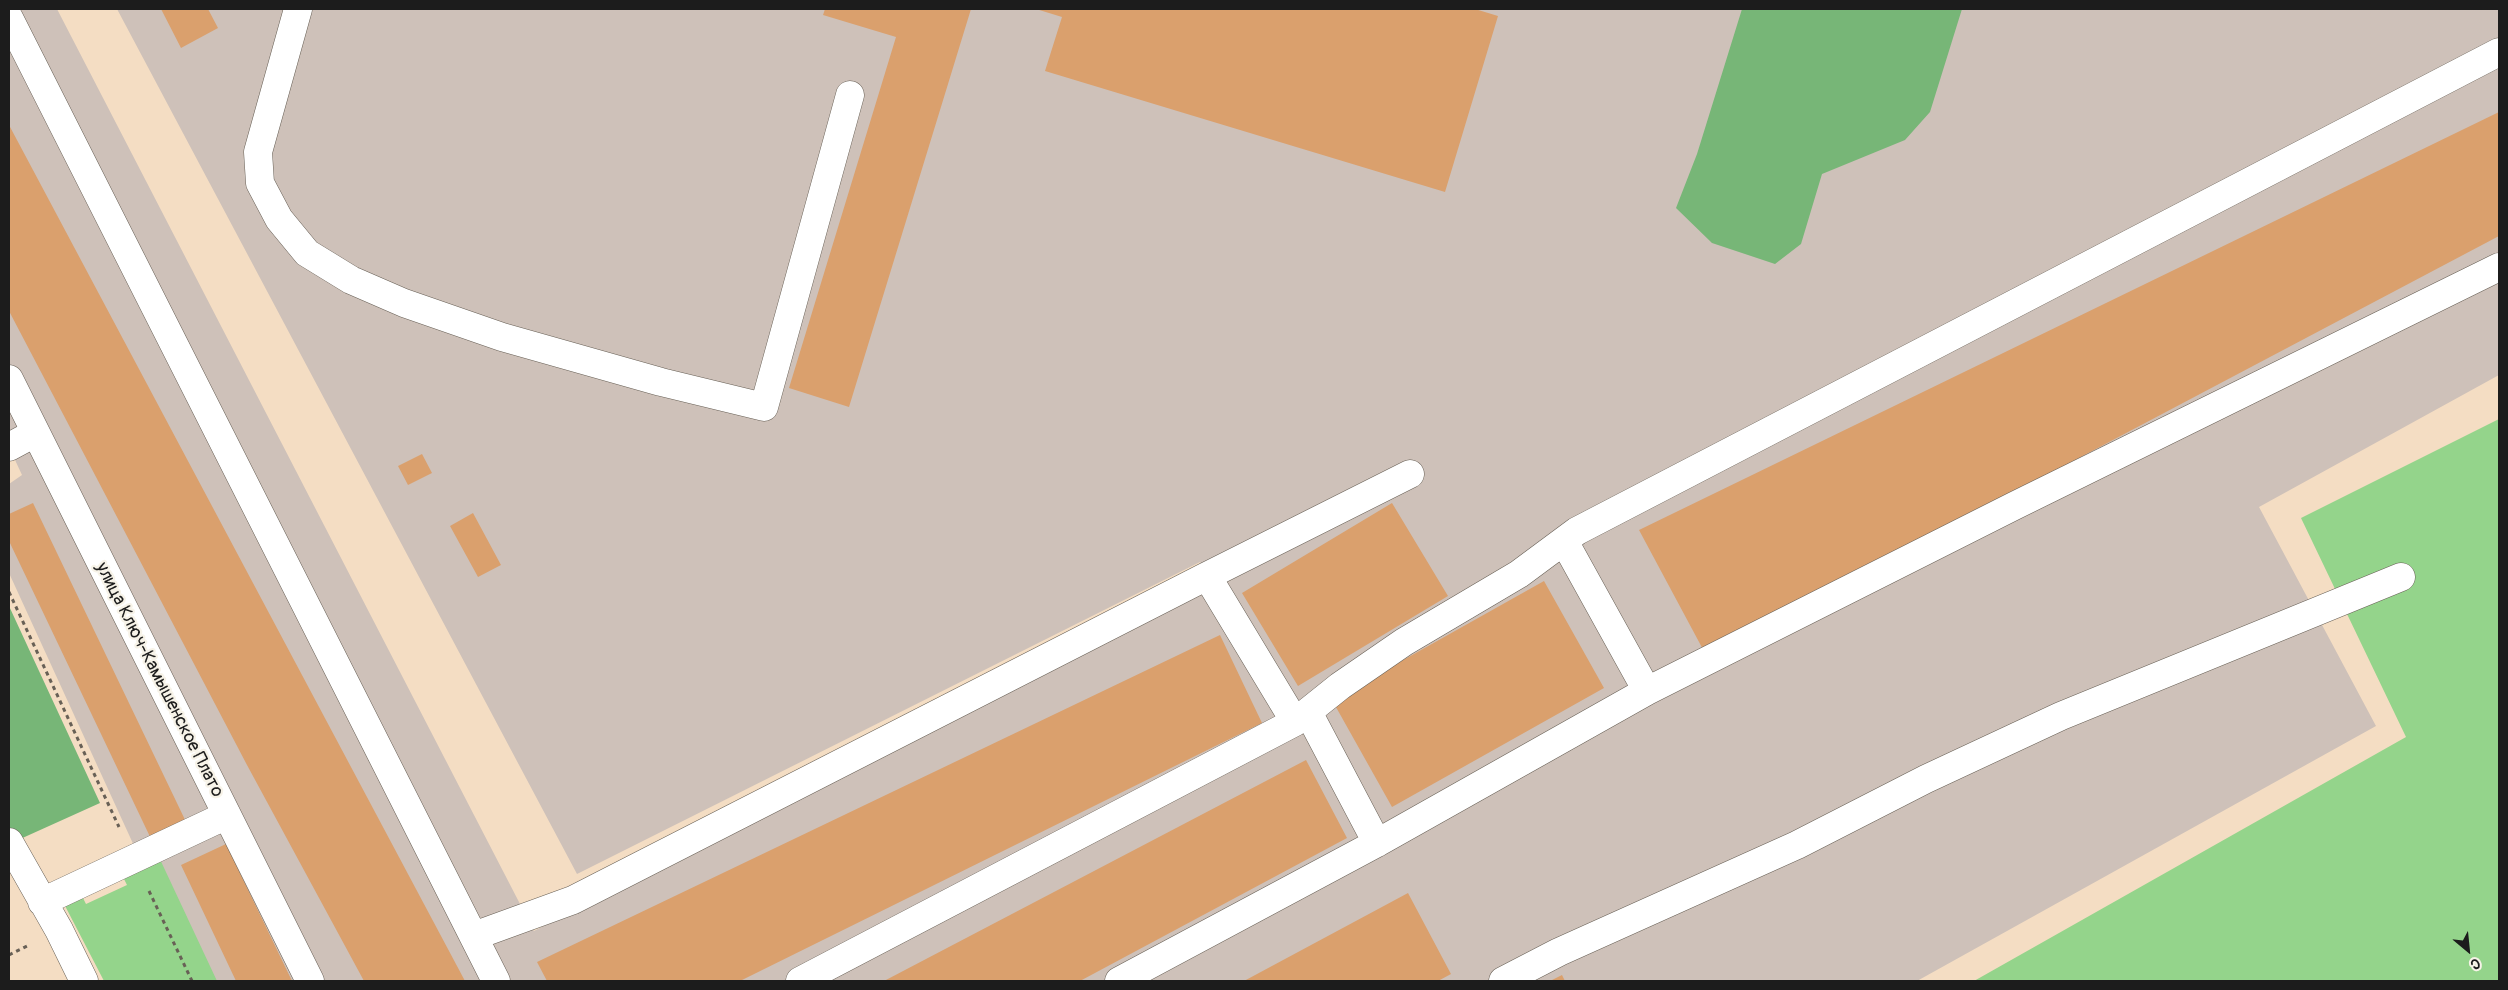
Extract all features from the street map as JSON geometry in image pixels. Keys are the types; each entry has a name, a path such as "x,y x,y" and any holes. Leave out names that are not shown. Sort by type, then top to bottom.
{"street":[{"path":"298,9 258,152 260,184 279,219 307,253 351,280 368,288 404,303 493,334 661,382 764,407 850,95"},
{"path":"9,18 496,981"},
{"path":"800,981 1302,717 1340,686 1404,642 1519,574 1577,532 2499,52"},
{"path":"1119,981 1377,843 1647,691 2023,502 2499,267"},
{"name":"улица Ключ-Камышенское Плато","path":"9,379 310,981"},
{"path":"9,447 35,433"},
{"path":"474,936 573,900 1410,474"},
{"path":"1564,541 1647,691"},
{"path":"1207,576 1302,717 1377,843"},
{"path":"1503,981 1559,952 1797,845 1926,779 2061,716 2401,577"},
{"path":"42,902 227,815"},
{"path":"9,842 84,981"}],"path":[{"path":"9,592 121,831"},
{"path":"146,884 192,981"}],"shaded area":[{"path":"9,9 57,9 534,931 1207,576 1200,562 577,874 117,9 2499,9 2499,375 2259,507 2376,726 1917,981 196,981 9,573 9,484 22,475 9,447"}],"green space":[{"path":"1742,9 1962,9 1930,112 1905,140 1822,174 1801,244 1775,264 1712,243 1676,208 1697,154"},
{"path":"2499,419 2499,981 1974,981 2406,737 2301,518"},
{"path":"9,606 100,803 18,840 9,835"},
{"path":"158,855 217,981 104,981 62,900 80,892 86,904 127,885 121,873"}],"building":[{"path":"161,9 208,9 218,28 181,48"},
{"path":"825,9 971,9 849,407 789,388 896,37 823,15"},
{"path":"1036,9 1475,9 1498,16 1445,192 1045,71 1062,17"},
{"path":"2499,112 2499,236 1706,655 1639,530"},
{"path":"9,125 465,981 364,981 247,765 9,311"},
{"path":"422,454 432,473 408,485 398,466"},
{"path":"33,503 188,826 153,843 9,541 9,514"},
{"path":"1392,503 1448,596 1298,686 1242,593"},
{"path":"473,513 501,565 478,577 450,526"},
{"path":"1544,581 1604,688 1392,807 1332,700"},
{"path":"1220,635 1262,723 740,981 547,981 537,962"},
{"path":"1306,760 1347,838 1080,981 884,981"},
{"path":"226,844 292,981 236,981 181,865"},
{"path":"1408,893 1451,974 1438,981 1244,981"},
{"path":"1562,975 1565,981 1550,981"}]}
